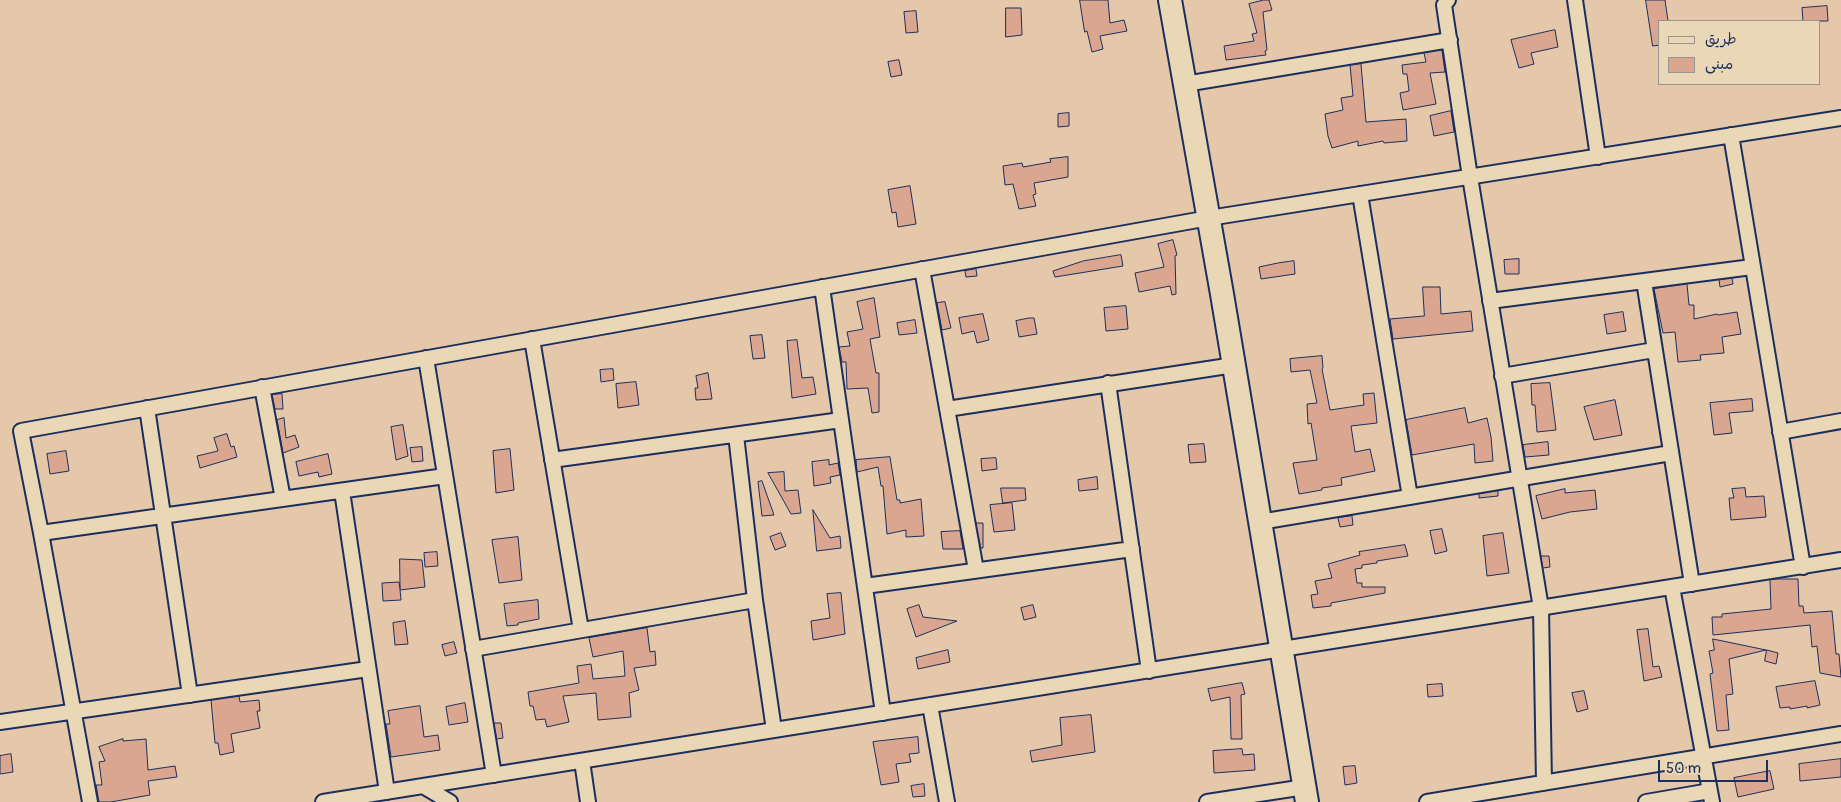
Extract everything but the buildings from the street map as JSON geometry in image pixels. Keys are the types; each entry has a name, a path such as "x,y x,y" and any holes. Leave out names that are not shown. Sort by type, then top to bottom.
{"main road":[{"path":"1170,0 1234,364 1306,795"}],"street":[{"path":"1448,0 1444,5 1470,177 1541,608 1544,783"},
{"path":"1574,0 1598,156"},
{"path":"1185,84 1450,40"},
{"path":"90,802 42,533 21,430 1209,218 1841,118"},
{"path":"1731,135 1803,567"},
{"path":"1360,194 1410,497"},
{"path":"1490,301 1752,267"},
{"path":"922,269 976,570"},
{"path":"1644,281 1692,584"},
{"path":"822,287 883,713"},
{"path":"532,339 581,630"},
{"path":"1502,376 1654,350"},
{"path":"426,358 494,775"},
{"path":"947,409 1234,364"},
{"path":"1108,383 1149,671"},
{"path":"262,387 284,499"},
{"path":"146,408 190,695"},
{"path":"552,460 841,420"},
{"path":"1780,432 1841,422"},
{"path":"736,434 755,600 774,730"},
{"path":"1260,522 1671,453"},
{"path":"42,533 445,476"},
{"path":"342,491 386,792"},
{"path":"864,586 1132,549"},
{"path":"323,802 349,800 423,786 1841,560"},
{"path":"1646,802 1711,796 1672,587"},
{"path":"473,649 755,600"},
{"path":"0,722 368,669"},
{"path":"930,705 947,802"},
{"path":"1426,802 1704,758 1841,734"},
{"path":"582,761 588,802"},
{"path":"423,786 450,802"},
{"path":"1207,802 1306,795"}]}
